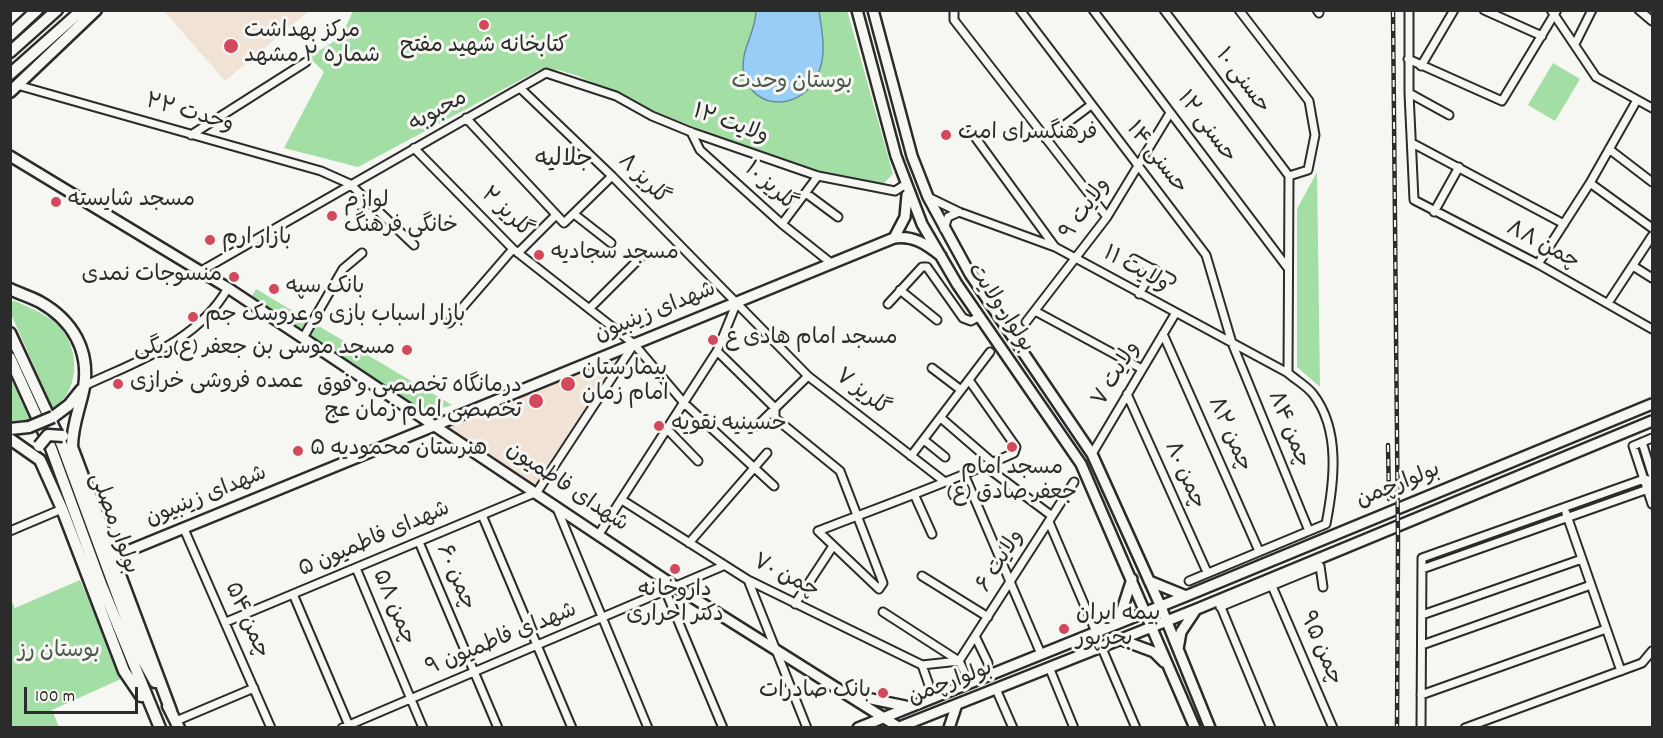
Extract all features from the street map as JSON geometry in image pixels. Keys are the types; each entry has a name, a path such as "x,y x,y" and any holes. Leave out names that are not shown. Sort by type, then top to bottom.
{"main road":[{"path":"10,35 37,10"},
{"path":"10,52 57,10"},
{"path":"10,74 82,10"},
{"path":"14,88 96,10"},
{"name":"بولوار ولایت","path":"857,10 885,119 922,224 980,316 1081,464 1132,579 1150,626"},
{"name":"بولوار ولایت","path":"873,10 909,146 928,197 944,231 970,274 1092,454 1166,621"},
{"name":"شهدای فاطمیون","path":"12,159 228,288 555,504 676,587 845,691 898,727"},
{"path":"894,238 905,217 908,203 906,184"},
{"path":"894,238 905,236 916,239 941,256"},
{"name":"شهدای زینبیون","path":"113,557 894,238"},
{"path":"10,289 46,306 61,316 74,331 81,347 85,368 84,386 72,429 72,447"},
{"name":"بولوار مصلی","path":"10,333 62,445 138,651 175,720"},
{"name":"بولوار مصلی","path":"10,358 55,459 101,584 157,722"},
{"path":"10,429 28,427 53,417 69,405 84,386"},
{"name":"بولوارچمن","path":"858,728 1161,607 1653,404"},
{"name":"بولوارچمن","path":"898,727 1150,626 1219,603 1653,421"},
{"path":"157,722 124,671 62,509 40,460 39,446 48,435 63,436 72,447 175,720"},
{"path":"10,439 40,460"},
{"path":"1106,628 1122,610 1132,579"},
{"path":"1149,581 1186,596"},
{"path":"1178,650 1181,632 1197,609"},
{"path":"1166,621 1210,728"},
{"path":"1150,626 1195,728"},
{"path":"1119,639 1154,652 1168,665"},
{"path":"845,691 865,699 910,707"},
{"path":"949,728 957,704"}],"street":[{"path":"954,10 954,20 1107,217"},
{"name":"حسنی ۱۴","path":"1020,10 1206,255 1232,343"},
{"name":"حسنی ۱۲","path":"1093,10 1287,267"},
{"name":"حسنی ۱۰","path":"1164,10 1289,176"},
{"path":"1239,10 1309,101 1315,135 1308,170 1289,176 1288,373"},
{"path":"1409,10 1408,59 1412,143 1564,224"},
{"path":"1421,66 1454,10"},
{"path":"1484,10 1542,36"},
{"path":"1575,44 1592,10"},
{"path":"1639,10 1653,21"},
{"path":"1408,59 1502,101 1554,12"},
{"path":"1554,12 1596,77 1653,108"},
{"path":"191,135 306,62"},
{"name":"ولایت ۱۲","path":"546,73 616,96 652,116 691,132 818,176 895,191 906,184"},
{"name":"محبوبه","path":"201,271 546,73"},
{"name":"وحدت ۲۲","path":"14,88 321,171 350,184 414,245"},
{"name":"گلریز ۸","path":"520,88 612,176 736,302"},
{"path":"1409,93 1449,115"},
{"path":"1538,264 1590,183 1637,100"},
{"path":"1047,139 1091,105"},
{"name":"ولایت ۹","path":"1026,322 1107,217 1170,113"},
{"path":"466,118 564,223 612,176"},
{"name":"گلریز ۱۰","path":"691,132 700,150 782,224 831,263"},
{"path":"972,134 1055,247"},
{"name":"چمن ۸۸","path":"1412,143 1414,200 1538,264 1653,328"},
{"name":"گلریز ۲","path":"414,148 516,251 634,344 684,403 774,486"},
{"path":"1609,149 1653,182"},
{"path":"1434,212 1459,167"},
{"path":"782,224 807,194 818,176"},
{"path":"1590,183 1653,228"},
{"path":"807,194 838,217"},
{"name":"ولایت ۱۱","path":"928,197 958,212 1055,247 1175,314 1288,373 1313,394 1330,431 1334,486 1326,524 1309,531"},
{"path":"944,231 948,217 958,212"},
{"path":"574,214 611,243"},
{"path":"449,323 516,251 556,215"},
{"path":"1608,303 1653,236"},
{"path":"303,338 342,269 362,253"},
{"path":"590,308 640,258"},
{"path":"1134,259 1171,279"},
{"path":"1633,266 1653,278"},
{"path":"888,304 922,267 927,267 963,318 971,321 980,316"},
{"path":"1139,294 1154,269"},
{"path":"84,386 184,338 219,304 228,288"},
{"path":"900,290 937,320"},
{"path":"599,534 717,351 736,302"},
{"name":"گلریز ۷","path":"736,302 808,376 945,482"},
{"path":"1035,311 1142,369"},
{"name":"ولایت ۷","path":"1092,454 1175,314"},
{"name":"چمن ۸۲","path":"1163,334 1259,551"},
{"name":"چمن ۸۴","path":"1232,343 1309,531"},
{"path":"537,492 634,344"},
{"path":"717,351 775,408 775,418 840,471 858,516 883,583 879,589 818,531 858,516 993,463 1014,453 1016,447 969,380"},
{"path":"911,456 990,352"},
{"path":"932,368 961,390"},
{"path":"757,426 808,376"},
{"name":"چمن ۸۰","path":"1127,394 1207,572"},
{"path":"941,418 993,463"},
{"path":"668,430 698,461"},
{"path":"1653,438 1633,446 1644,480 1651,485 1653,504"},
{"path":"924,440 945,457"},
{"path":"1642,442 1653,474"},
{"path":"689,543 767,453"},
{"path":"985,466 1050,519 1096,632"},
{"path":"964,474 1041,654"},
{"path":"1421,728 1422,558 1644,480"},
{"name":"ولایت ۶","path":"959,661 976,638 1074,482"},
{"path":"1422,569 1651,485"},
{"name":"شهدای فاطمیون ۵","path":"226,622 537,492"},
{"path":"914,494 932,534"},
{"name":"چمن ۷۰","path":"622,500 748,580 922,665"},
{"path":"555,504 648,728"},
{"path":"1564,508 1621,671"},
{"path":"10,531 62,509"},
{"path":"482,515 572,728"},
{"name":"چمن ۵۴","path":"184,529 271,728"},
{"path":"1189,581 1309,531"},
{"name":"چمن ۶۰","path":"419,542 498,728"},
{"path":"795,604 833,546"},
{"path":"1422,615 1582,559"},
{"name":"شهدای فاطمیون ۹","path":"347,726 723,566"},
{"path":"1271,728 1219,603 1272,586 1320,566 1323,587"},
{"name":"چمن ۵۸","path":"356,568 423,728"},
{"path":"922,576 988,617"},
{"path":"748,580 807,728"},
{"path":"1422,645 1591,585"},
{"name":"چمن ۹۵","path":"1272,586 1333,728"},
{"path":"666,591 723,728"},
{"path":"293,594 347,726"},
{"path":"883,612 959,661 964,671"},
{"path":"1421,695 1606,629"},
{"path":"976,638 988,663"},
{"path":"1101,646 1136,728"},
{"path":"1465,728 1642,663 1653,651"},
{"path":"929,684 922,665 959,661"},
{"path":"1049,667 1074,728"},
{"path":"175,720 254,688"},
{"path":"996,689 1012,728"}],"shaded area":[{"name":"مرکز بهداشت شماره ۲ مشهد","path":"164,11 309,11 225,81"},
{"name":"بیمارستان امام زمان","path":"630,344 537,489 435,425"}],"green space":[{"name":"بوستان وحدت","path":"847,10 893,174 882,185 801,168 650,110 578,76 558,70 541,69 358,167 284,148 324,72 309,57 341,37 353,11"},
{"path":"1553,63 1580,79 1555,121 1528,105"},
{"path":"1317,172 1320,387 1297,367 1297,209"},
{"path":"256,289 452,405 424,413 251,298"},
{"path":"15,301 58,325 72,350 74,372 72,383 68,393 53,409 11,314 11,302"},
{"path":"11,378 30,420 11,421"},
{"name":"بوستان رز","path":"80,580 123,678 52,710 59,727 11,727 10,598 15,608"}],"water":[{"path":"756,11 819,11 823,42 821,67 811,86 802,95 779,102 757,95 749,86 743,65"}],"railway":[{"path":"1393,10 1398,542 1397,728"},
{"path":"1388,445 1389,499"}],"place":[{"name":"کتابخانه شهید مفتح","path":"484,25"},
{"name":"مرکز بهداشت شماره ۲ مشهد","path":"231,46"},
{"name":"فرهنگسرای امت","path":"946,135"},
{"name":"مسجد شایسته","path":"56,202"},
{"name":"لوازم خانگی فرهنگ","path":"332,216"},
{"name":"بازار ارم","path":"210,240"},
{"name":"مسجد سجادیه","path":"539,255"},
{"name":"منسوجات نمدی","path":"234,277"},
{"name":"بانک سپه","path":"274,289"},
{"name":"بازار اسباب بازی و عروسک جم","path":"193,317"},
{"name":"مسجد امام هادی ع","path":"713,340"},
{"name":"مسجد موسی بن جعفر (ع)ریگی","path":"407,350"},
{"name":"عمده فروشی خرازی","path":"118,384"},
{"name":"بیمارستان امام زمان","path":"568,384"},
{"name":"درمانگاه تخصصی و فوق تخصصی امام زمان عج","path":"536,401"},
{"name":"حسینیه نقویه","path":"659,426"},
{"name":"مسجد امام جعفر صادق (ع)","path":"1012,447"},
{"name":"هنرستان محمودیه ۵","path":"298,451"},
{"name":"داروخانه دکتر احراری","path":"675,569"},
{"name":"بيمه ايران بحرپور","path":"1064,629"},
{"name":"بانک صادرات","path":"883,693"}],"district":[{"name":"جلالیه","path":"564,162"}]}
